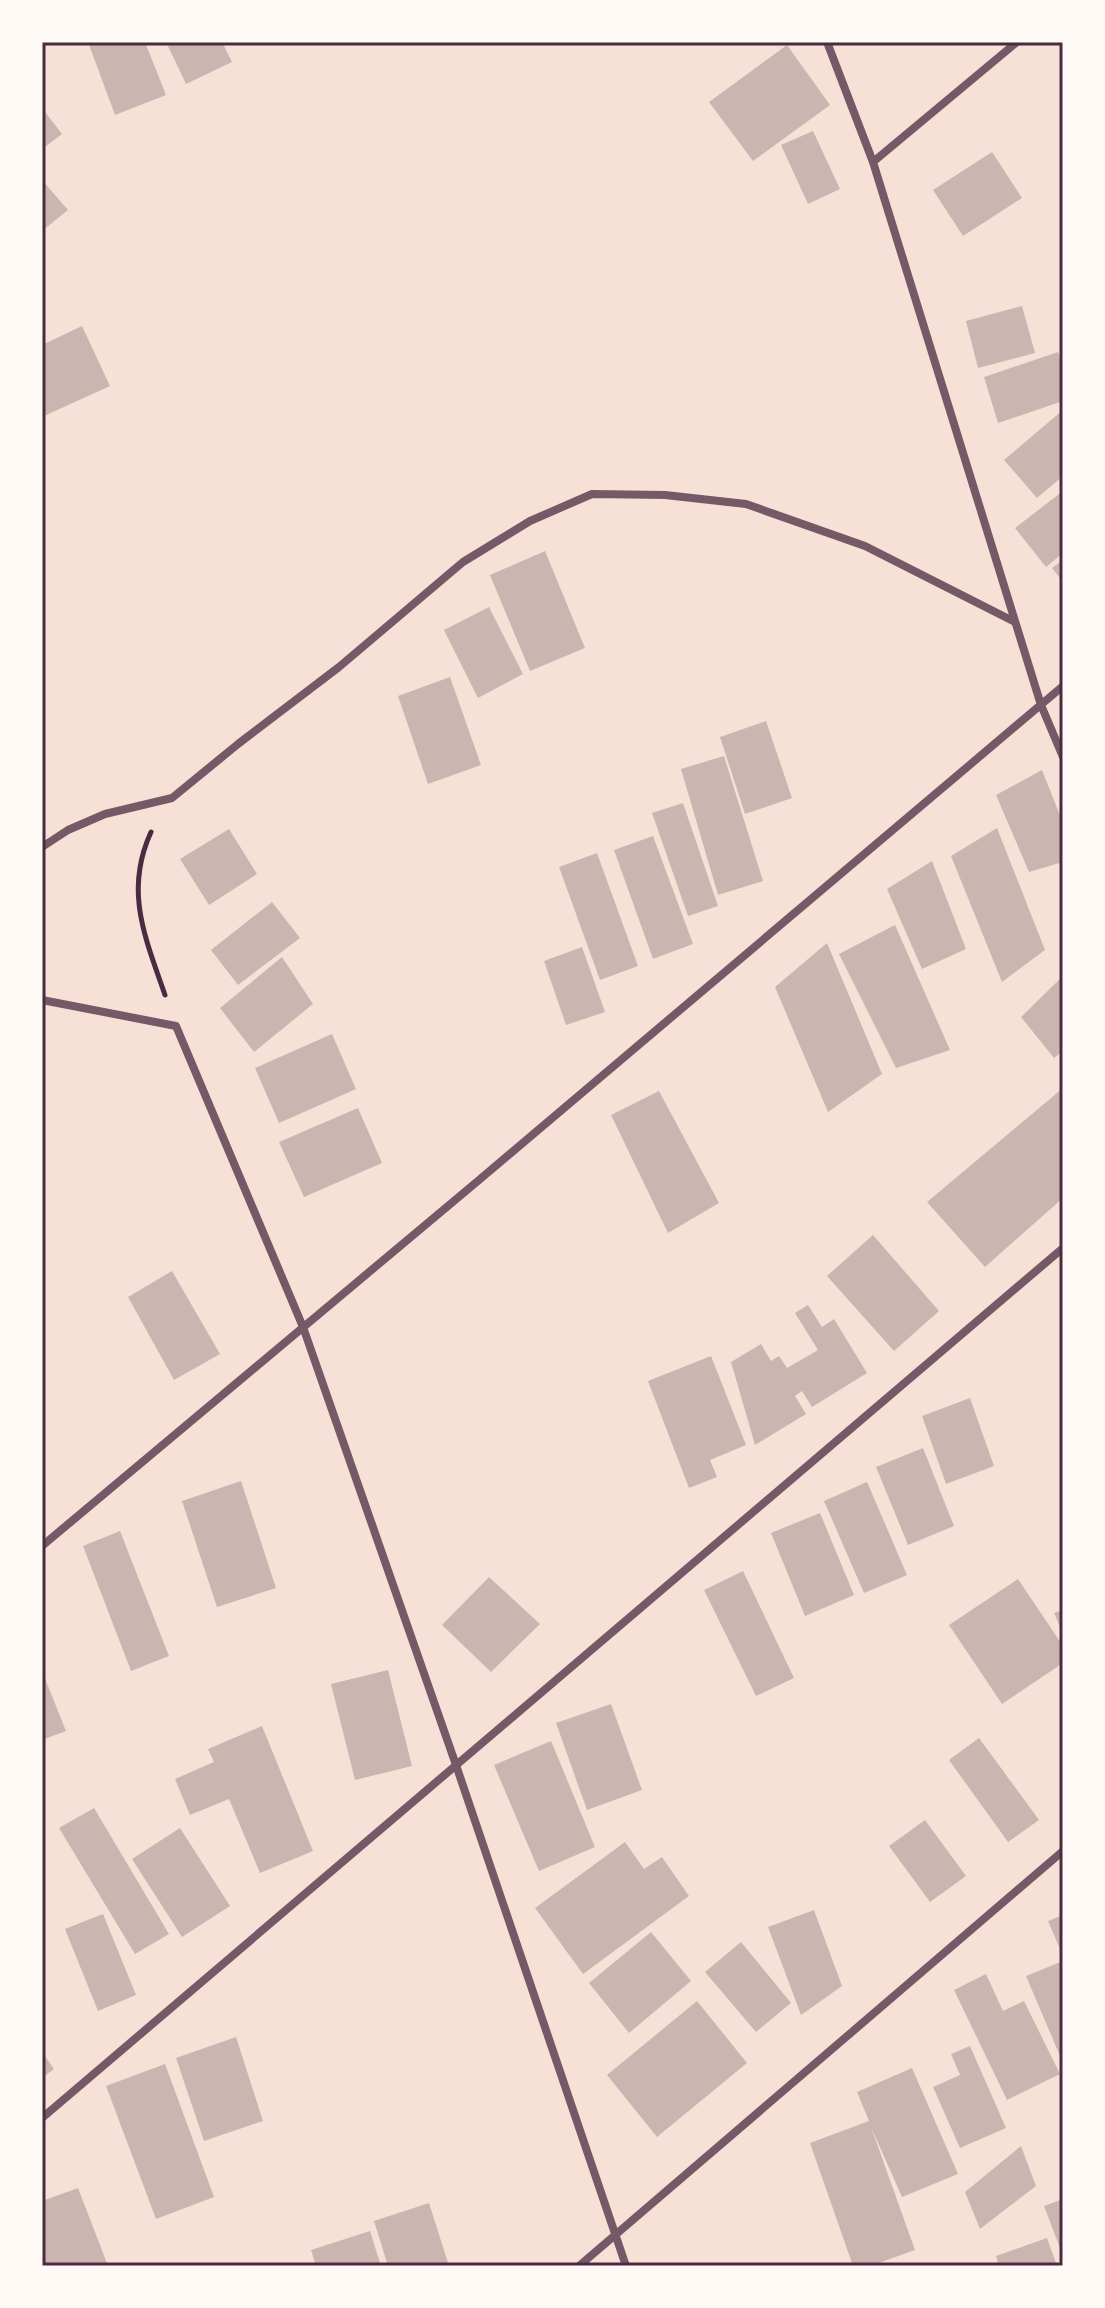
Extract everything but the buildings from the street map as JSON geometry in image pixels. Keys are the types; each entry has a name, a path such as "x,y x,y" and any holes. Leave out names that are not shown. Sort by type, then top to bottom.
{"street":[{"path":"827,42 873,162 1041,705 1063,757"},
{"path":"873,162 1017,42"},
{"path":"42,847 68,830 105,814 172,798 339,667 463,562 530,521 592,494 665,495 746,504 865,546 1015,622"},
{"path":"42,1546 1063,686"},
{"path":"42,1000 176,1026 303,1327 626,2266"},
{"path":"42,2118 1063,1248"},
{"path":"579,2266 1063,1851"}],"path":[{"path":"172,798 141,854 137,895 142,929 176,1026"}]}
